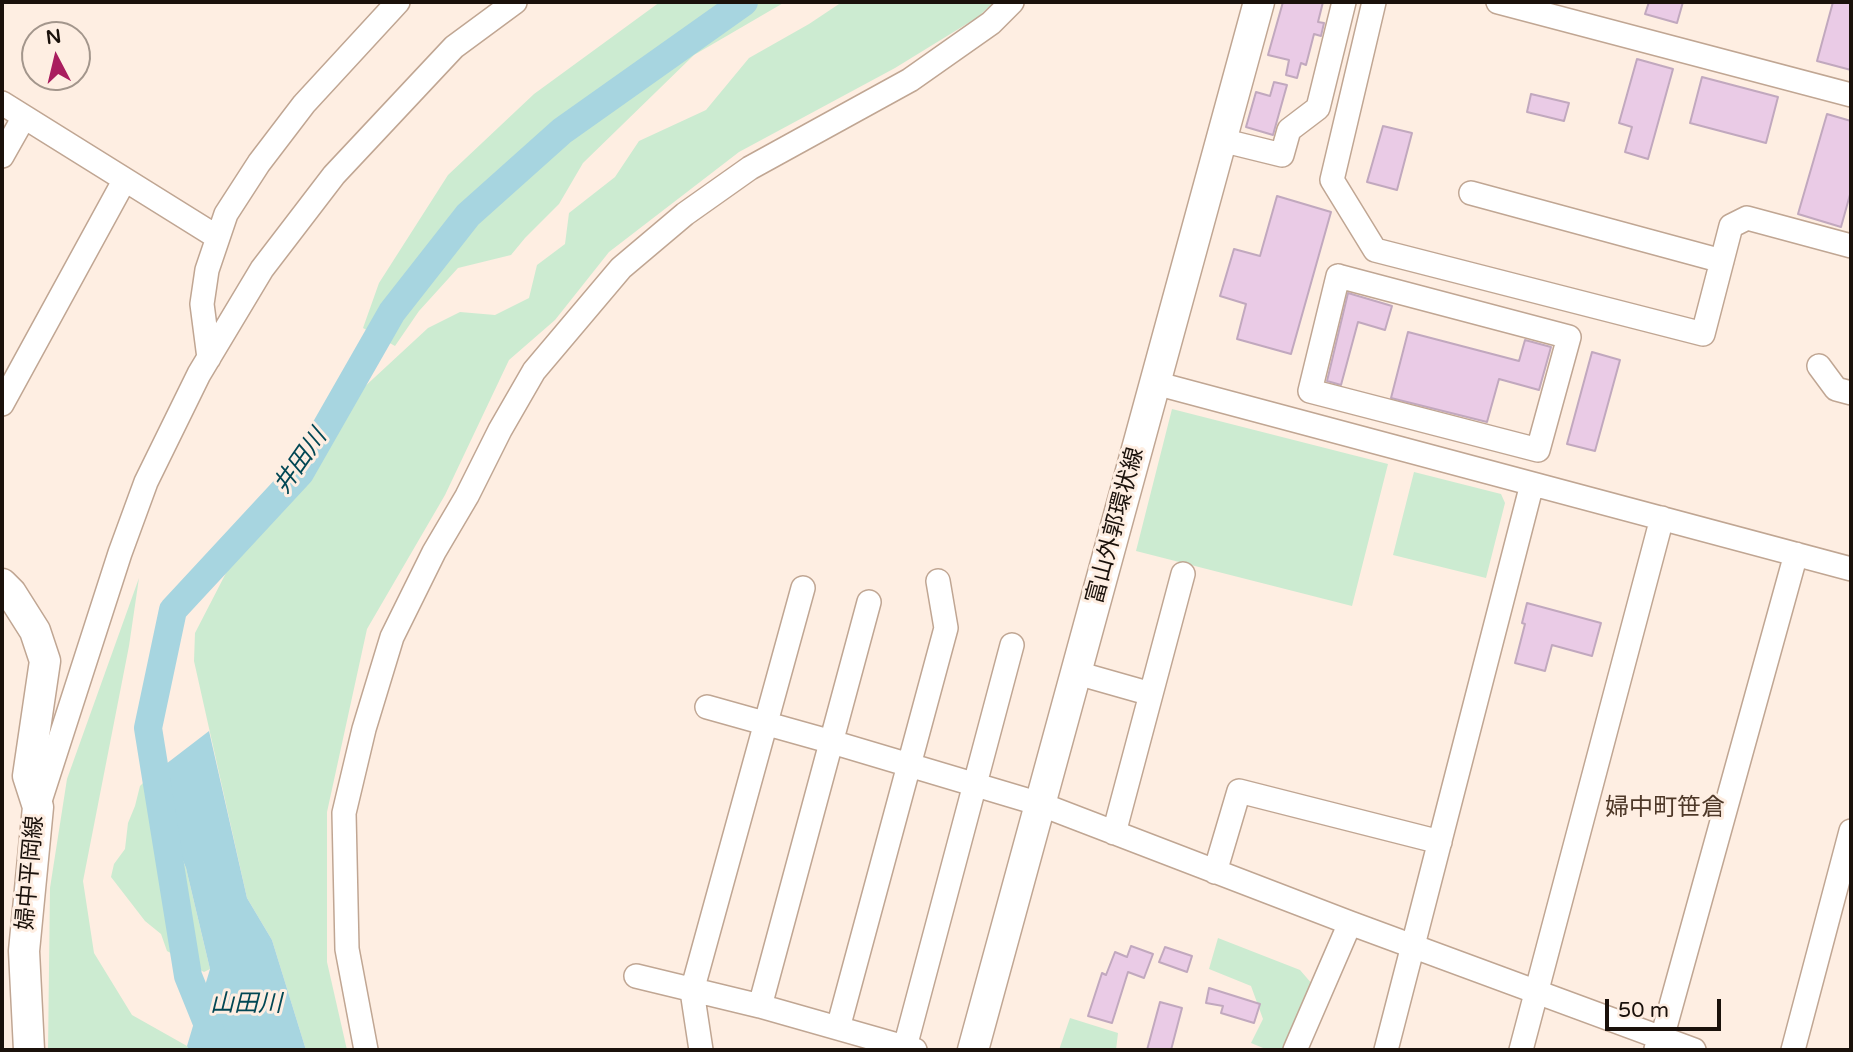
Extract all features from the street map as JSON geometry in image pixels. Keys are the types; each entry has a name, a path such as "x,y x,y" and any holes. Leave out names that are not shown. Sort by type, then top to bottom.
{"main road":[{"name":"富山外郭環状線","path":"973,1050 1259,2"},
{"name":"婦中平岡線","path":"2,584 11,593 35,631 45,661 28,776 38,807 24,951 29,1050"}],"street":[{"path":"209,358 202,304 207,270 226,214 259,163 304,104 398,2"},
{"path":"38,807 120,553 146,482 209,358 262,269 334,175 454,47 514,2"},
{"path":"366,1050 347,949 344,813 364,729 392,637 434,552 534,371 621,268 685,214 750,168 910,80 991,23 1012,2"},
{"path":"1222,139 1282,155 1289,130 1318,108 1344,2"},
{"path":"1374,2 1332,180 1375,250 1703,334 1731,226 1747,218 1851,246"},
{"path":"1497,2 1537,7 1851,94"},
{"path":"2,103 217,237"},
{"path":"2,156 24,117"},
{"path":"2,404 124,181"},
{"path":"1471,193 1722,261"},
{"path":"1338,276 1468,309 1569,337 1538,450 1310,391 1338,276"},
{"path":"1468,309 1478,276"},
{"path":"1819,366 1836,389 1851,393"},
{"path":"1155,383 1851,569"},
{"path":"1386,1050 1532,484"},
{"path":"1521,1050 1662,518"},
{"path":"1659,1044 1796,554"},
{"path":"1114,833 1183,574"},
{"path":"838,1028 946,628 938,581"},
{"path":"701,1050 692,992 803,588"},
{"path":"760,1006 869,603"},
{"path":"636,976 692,992 760,1006 910,1049 1012,645"},
{"path":"1077,673 1151,694"},
{"path":"707,707 1040,804 1350,923 1536,990 1659,1044 1694,1050"},
{"path":"1215,872 1239,791 1440,842"},
{"path":"1793,1050 1851,831"},
{"path":"1295,1050 1350,923"}],"green space":[{"path":"660,2 785,2 694,55 583,163 559,204 511,255 458,268 419,311 395,346 363,328 379,283 448,175 534,94"},
{"path":"842,2 994,2 978,17 895,68 739,152 609,252 555,320 509,360 445,495 367,629 327,812 327,962 347,1050 306,1050 272,940 247,898 194,661 195,633 294,452 428,328 460,312 495,315 529,298 537,265 565,244 569,213 615,177 639,141 706,110 749,58"},
{"path":"1172,409 1388,464 1352,606 1136,551"},
{"path":"1414,472 1501,494 1505,503 1486,578 1393,555"},
{"path":"139,578 129,646 83,881 94,953 132,1015 187,1046 189,1050 48,1050 50,888 67,779"},
{"path":"149,777 186,868 210,969 204,972 167,951 161,934 145,921 111,877 114,864 125,849 128,823 140,786"},
{"path":"1218,938 1300,970 1319,992 1296,1050 1268,1050 1251,1043 1263,1019 1251,986 1209,969"},
{"path":"1070,1018 1118,1033 1116,1050 1059,1050"}],"water":[{"name":"山田川","path":"209,731 247,898 272,940 306,1050 189,1050 187,1046 210,969 186,868 149,777"}],"building":[{"path":"1283,2 1323,2 1318,22 1324,23 1321,36 1314,34 1306,65 1301,63 1297,78 1286,75 1289,60 1268,55"},
{"path":"1649,2 1683,2 1677,23 1645,14"},
{"path":"1833,2 1851,2 1851,70 1817,61"},
{"path":"1637,59 1673,69 1648,159 1625,152 1632,127 1619,123"},
{"path":"1702,77 1778,97 1766,143 1690,123"},
{"path":"1274,82 1287,85 1273,135 1246,127 1256,92 1270,96"},
{"path":"1531,94 1569,103 1564,121 1527,112"},
{"path":"1827,114 1851,121 1851,191 1841,227 1798,214"},
{"path":"1383,126 1412,133 1397,190 1367,182"},
{"path":"1277,196 1331,212 1291,354 1237,339 1246,304 1220,296 1234,249 1260,256"},
{"path":"1348,293 1392,306 1385,330 1358,322 1341,385 1327,381"},
{"path":"1408,332 1519,361 1525,340 1551,347 1539,390 1499,379 1487,422 1391,398"},
{"path":"1592,352 1620,360 1595,451 1567,444"},
{"path":"1527,603 1601,623 1592,656 1552,645 1545,671 1515,663 1525,624 1522,623"},
{"path":"1131,946 1153,954 1144,978 1128,972 1112,1023 1088,1016 1102,973 1106,975 1115,952 1127,957"},
{"path":"1165,947 1192,956 1187,972 1159,962"},
{"path":"1209,988 1260,1004 1254,1023 1221,1013 1223,1006 1206,1003"},
{"path":"1160,1002 1182,1008 1171,1050 1147,1050"}],"waterway":[{"name":"井田川","path":"218,1050 188,976 148,728 173,610 300,473 392,312 468,215 562,131 744,2"}],"district":[{"name":"婦中町笹倉","path":"1665,809"}]}
